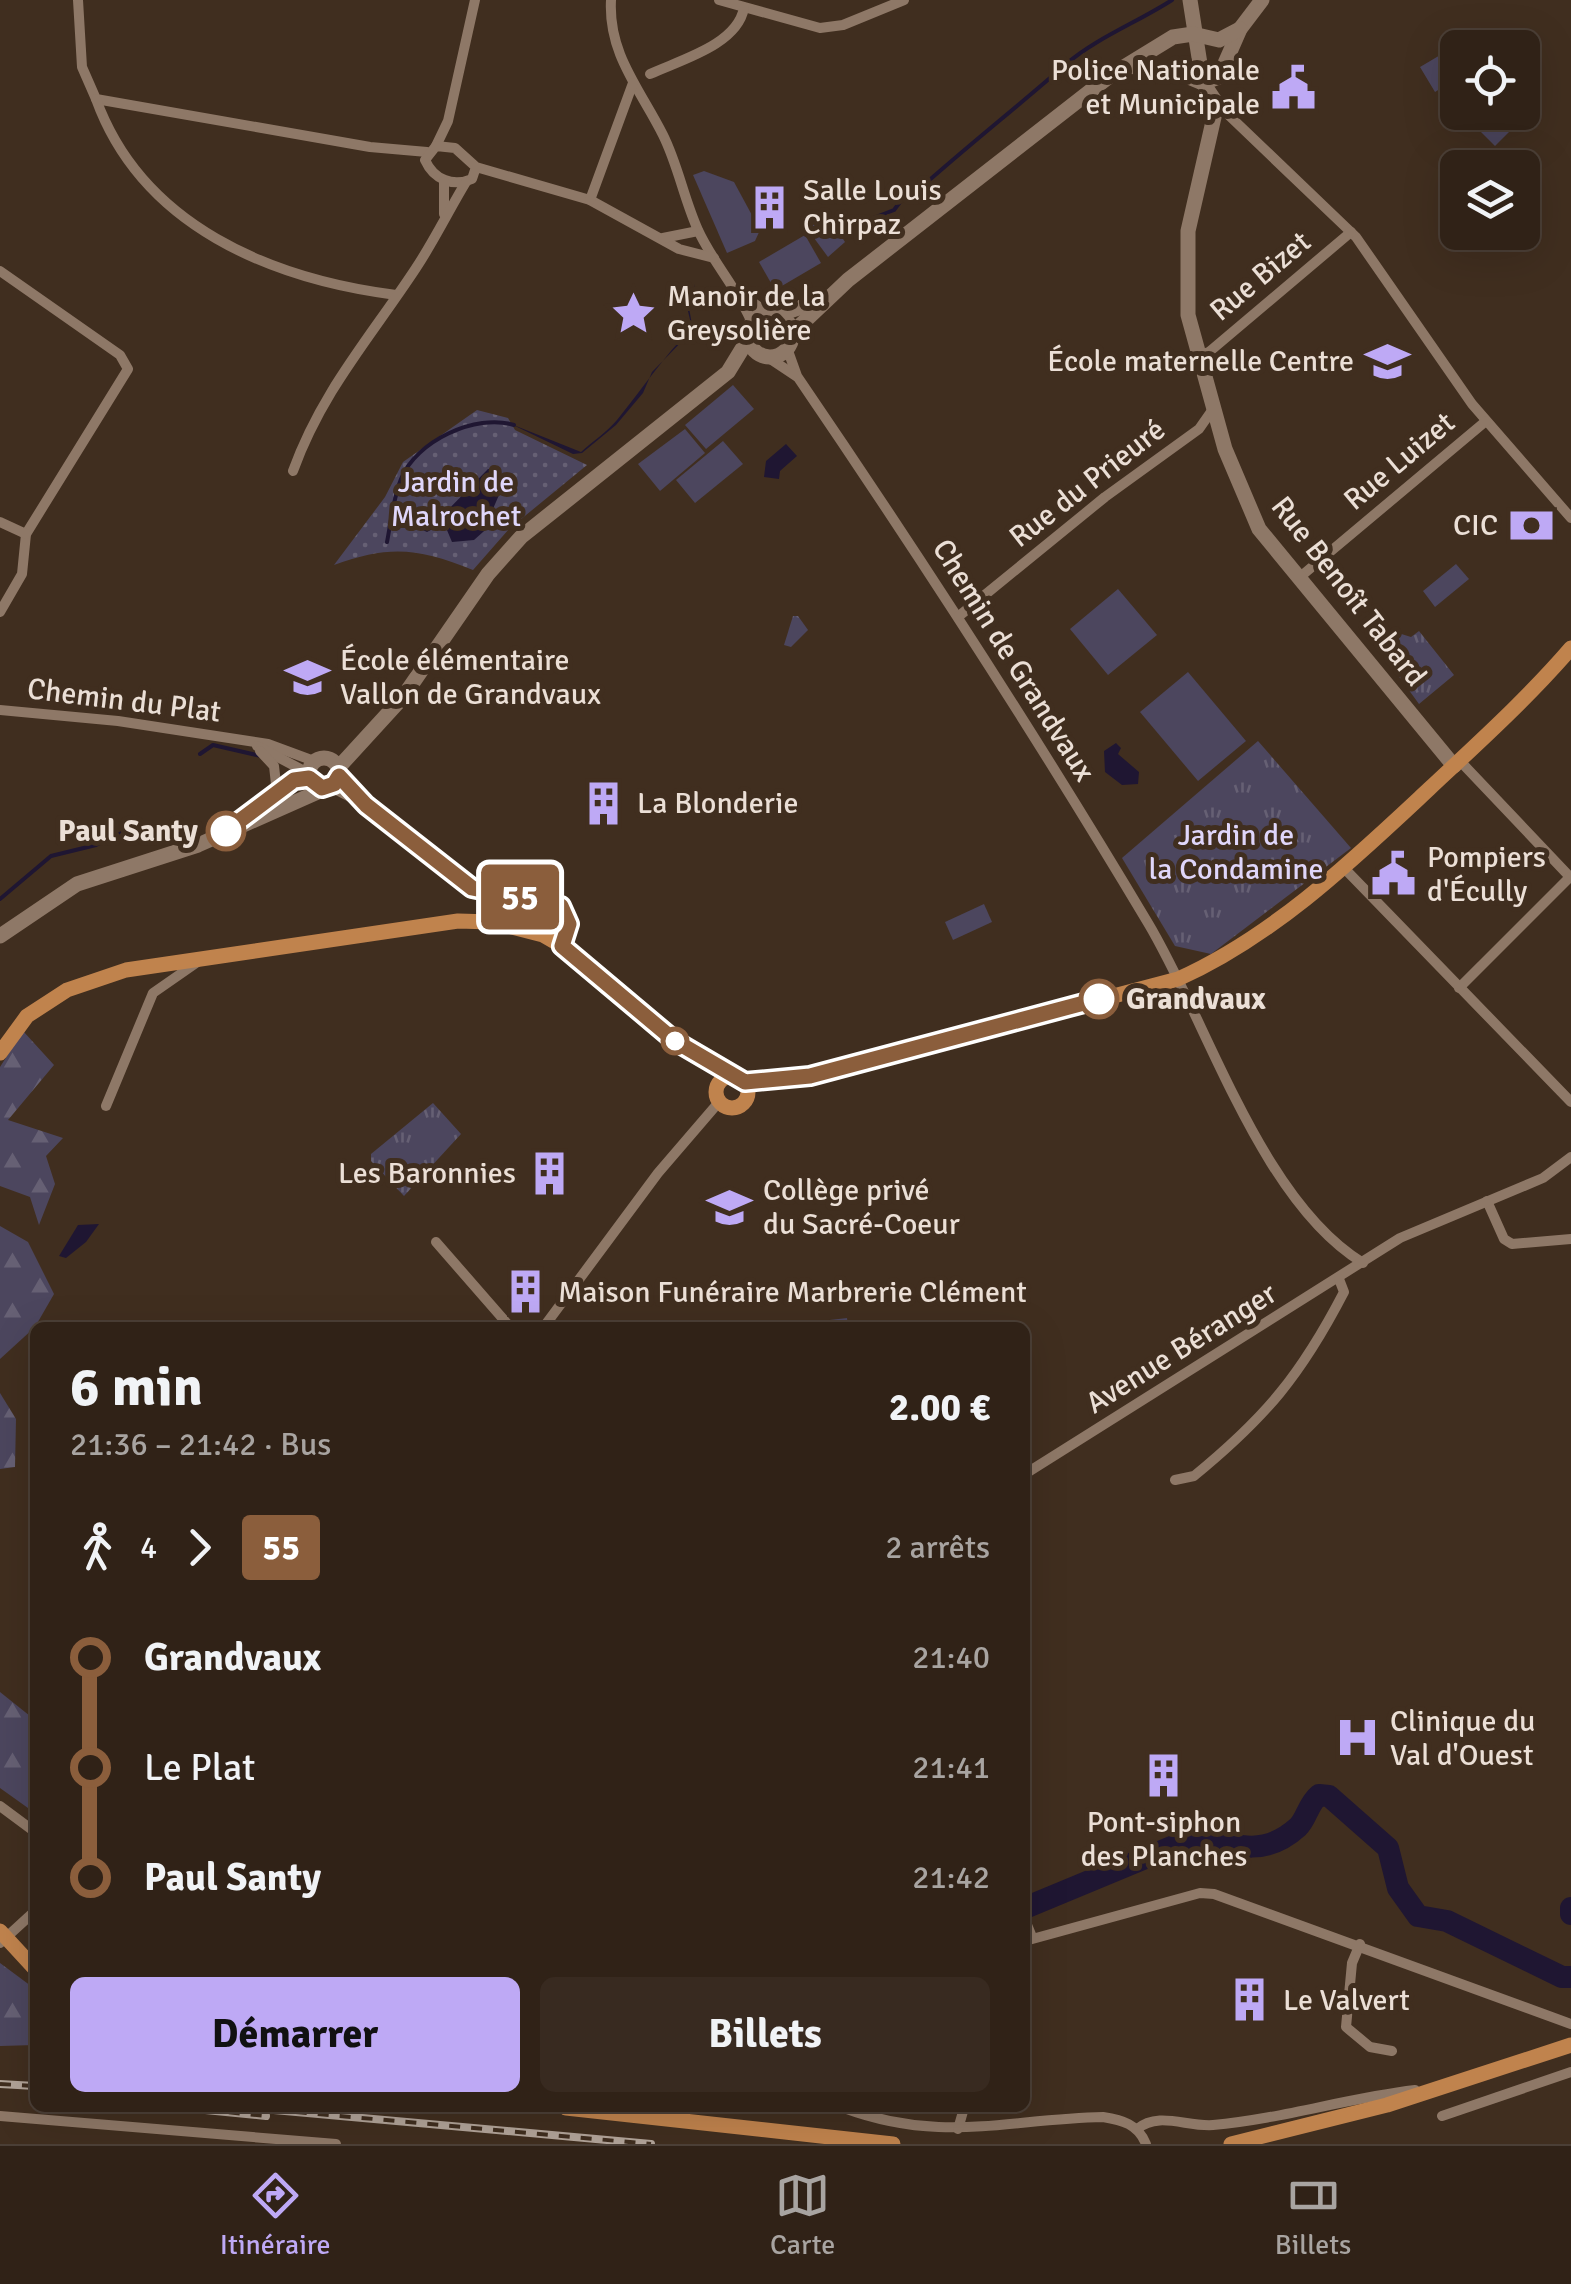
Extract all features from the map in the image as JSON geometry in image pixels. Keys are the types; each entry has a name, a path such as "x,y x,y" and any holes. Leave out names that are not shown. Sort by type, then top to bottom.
{"main road":[{"path":"1190,0 1203,82 1218,104"},
{"path":"1129,66 1179,72 1203,82 1219,77 1240,29 1262,0"},
{"path":"0,936 78,884 198,844 334,776 403,698 488,574 521,538 728,372 767,358 788,342 826,299 1111,75 1163,41 1193,34 1219,40 1240,29"},
{"name":"Rue Benoît Tabard","path":"1218,104 1188,231 1188,315 1218,426 1250,514 1443,752 1457,764"},
{"path":"728,372 751,330 772,312 826,299"},
{"path":"772,312 788,342"},
{"path":"751,330 767,358"},
{"path":"718,1095 741,1085 772,1083 1178,978 1239,946 1344,868 1457,764 1571,648"},
{"path":"238,826 294,780 311,771 334,776"},
{"path":"311,771 314,785 334,776"},
{"path":"0,1053 27,1016 67,990 126,970 458,921 492,922 543,935 562,946 698,1058 741,1085"},
{"path":"698,1058 718,1095 734,1108 741,1085"},
{"path":"2,1937 30,1964"},
{"path":"1231,2144 1257,2142 1571,2045"},
{"path":"602,2112 893,2144"}],"street":[{"path":"78,0 82,67 110,138 138,175 219,242 278,270 323,284 396,295"},
{"path":"430,153 448,121 475,0"},
{"path":"611,0 614,44 669,146 698,231 740,294 751,330"},
{"path":"719,0 820,28 842,25 904,0"},
{"path":"650,74 722,39 742,19 744,8"},
{"path":"590,200 633,83"},
{"path":"96,99 397,151 430,153 454,148"},
{"path":"1218,104 1351,232 1486,421 1571,518"},
{"path":"448,121 454,148 472,176"},
{"path":"430,153 444,181 444,220"},
{"path":"293,471 332,385 396,295 472,176"},
{"path":"444,181 472,176 518,180 590,200 680,249 714,258"},
{"path":"662,238 698,231"},
{"name":"Rue Bizet","path":"1199,356 1351,232"},
{"path":"0,271 120,354 128,369 26,534 22,574 0,612"},
{"path":"740,294 772,312"},
{"name":"Chemin de Grandvaux","path":"788,342 795,372 959,616 1151,927 1206,1044 1272,1162 1334,1246 1363,1264"},
{"name":"Chemin de Grandvaux","path":"767,358 795,372"},
{"path":"1199,429 1214,408"},
{"name":"Rue Luizet","path":"1300,578 1486,421"},
{"path":"1199,429 1218,426"},
{"name":"Rue du Prieuré","path":"959,616 1105,498 1199,429"},
{"path":"0,522 26,534"},
{"name":"Chemin du Plat","path":"0,710 118,721 283,748 311,771"},
{"name":"Chemin du Plat","path":"242,741 272,761 278,794"},
{"path":"1457,764 1570,877 1459,988"},
{"path":"334,776 472,888 561,906 569,924 562,946"},
{"path":"1344,868 1571,1102"},
{"path":"106,1106 153,992 202,958"},
{"path":"547,1322 718,1095"},
{"name":"Avenue Béranger","path":"1030,1471 1400,1238 1543,1178 1571,1156"},
{"path":"1487,1201 1504,1239 1512,1244 1571,1239"},
{"path":"436,1242 506,1322"},
{"path":"1175,1480 1194,1476 1279,1398 1306,1362 1344,1292 1338,1279"},
{"path":"0,1806 30,1828"},
{"path":"1030,1931 1200,1893 1236,1898 1571,2024"},
{"path":"2,1937 30,1915"},
{"path":"1360,1944 1352,1963 1346,2027 1370,2047 1392,2051"},
{"path":"1442,2116 1571,2072"},
{"path":"1136,2129 1162,2120 1198,2125 1228,2123 1442,2087"},
{"path":"857,2112 892,2123 958,2129 1103,2117 1122,2120 1136,2129 1146,2144"},
{"path":"958,2129 963,2112"},
{"path":"0,2116 259,2141 336,2144"}],"green space":[{"path":"1440,55 1440,89 1435,92 1420,67"},
{"path":"1479,130 1511,130 1495,146"},
{"path":"704,171 734,182 760,230 755,241 727,253 693,175"},
{"path":"818,212 827,215 845,242 828,257 803,223"},
{"path":"805,235 821,263 775,290 759,262"},
{"path":"733,385 754,409 706,449 685,425"},
{"name":"Jardin de Malrochet","path":"477,410 508,418 515,430 587,465 509,529 473,570 436,557 404,552 372,554 334,565 385,497 403,462"},
{"path":"685,429 705,453 660,491 638,464"},
{"path":"723,441 743,464 695,503 676,480"},
{"path":"1456,564 1469,579 1435,607 1423,591"},
{"path":"1118,589 1157,635 1108,675 1070,629"},
{"path":"793,616 798,616 808,630 791,647 784,645"},
{"path":"1419,631 1454,675 1419,704 1379,649 1395,632 1411,637"},
{"path":"1188,672 1246,741 1198,781 1140,712"},
{"name":"Jardin de la Condamine","path":"1258,741 1351,848 1211,954 1175,946 1122,858"},
{"path":"984,904 992,922 953,940 945,922"},
{"path":"23,1031 54,1065 8,1120 63,1138 46,1156 55,1184 39,1225 30,1197 0,1186 0,1067"},
{"path":"433,1103 461,1134 404,1196 371,1161 371,1154"},
{"path":"0,1226 28,1242 54,1294 38,1322 30,1322 30,1332 0,1359"},
{"path":"847,1318 847,1322 812,1322"},
{"path":"0,1393 16,1419 15,1467 0,1469"},
{"path":"0,1692 30,1716 30,1809 0,1788"},
{"path":"0,1963 30,1985 30,2045 0,2046"}],"shaded area":[{"path":"695,284 689,308 693,330 663,361 692,328 687,307"},
{"path":"649,378 643,393 616,425 582,453 573,454 511,424 581,452 613,424"},
{"path":"786,444 797,456 780,471 779,479 764,477 766,461"},
{"path":"488,469 494,470 499,495 489,518 492,524 474,540 452,542 444,523 427,532 414,526 412,515 439,519"},
{"path":"1116,743 1121,748 1118,754 1139,772 1138,784 1122,785 1105,772 1104,751"},
{"path":"99,1224 86,1242 66,1258 59,1256 78,1225"}],"waterway":[{"path":"845,229 894,210 906,194 916,192 1077,55 1172,0"},
{"path":"387,542 401,479 420,453 433,442 466,427 499,422 514,425"},
{"path":"200,754 213,745 261,756"},
{"path":"0,899 51,856 96,845 132,828"},
{"path":"1030,1906 1203,1834 1240,1846 1275,1842 1298,1827 1319,1795 1329,1796 1388,1848 1398,1888 1418,1916 1447,1921 1562,1977 1571,1977"},
{"path":"1571,1908 1571,1914"}],"railway":[{"path":"0,2084 30,2086"},
{"path":"226,2112 266,2116"},
{"path":"296,2112 651,2144"}],"bus line":[{"name":"55","path":"226,831 238,826 294,780 309,778 322,788 331,787 339,776 366,805 472,888 489,894 552,901 561,906 569,924 562,946 585,961 675,1041 698,1058 745,1082 772,1083 810,1076 1099,999"}],"place":[{"name":"Police Nationale et Municipale","path":"1293,87"},
{"name":"Salle Louis Chirpaz","path":"770,207"},
{"name":"Manoir de la Greysolière","path":"634,313"},
{"name":"École maternelle Centre","path":"1387,361"},
{"name":"CIC","path":"1531,525"},
{"name":"École élémentaire Vallon de Grandvaux","path":"307,677"},
{"name":"La Blonderie","path":"604,803"},
{"name":"Paul Santy","path":"226,831"},
{"name":"Pompiers d'Écully","path":"1394,874"},
{"name":"Grandvaux","path":"1099,999"},
{"name":"Les Baronnies","path":"549,1173"},
{"name":"Collège privé du Sacré-Coeur","path":"730,1207"},
{"name":"Maison Funéraire Marbrerie Clément","path":"525,1292"},
{"name":"Clinique du Val d'Ouest","path":"1357,1738"},
{"name":"Pont-siphon des Planches","path":"1164,1775"},
{"name":"Le Valvert","path":"1250,2000"}]}
